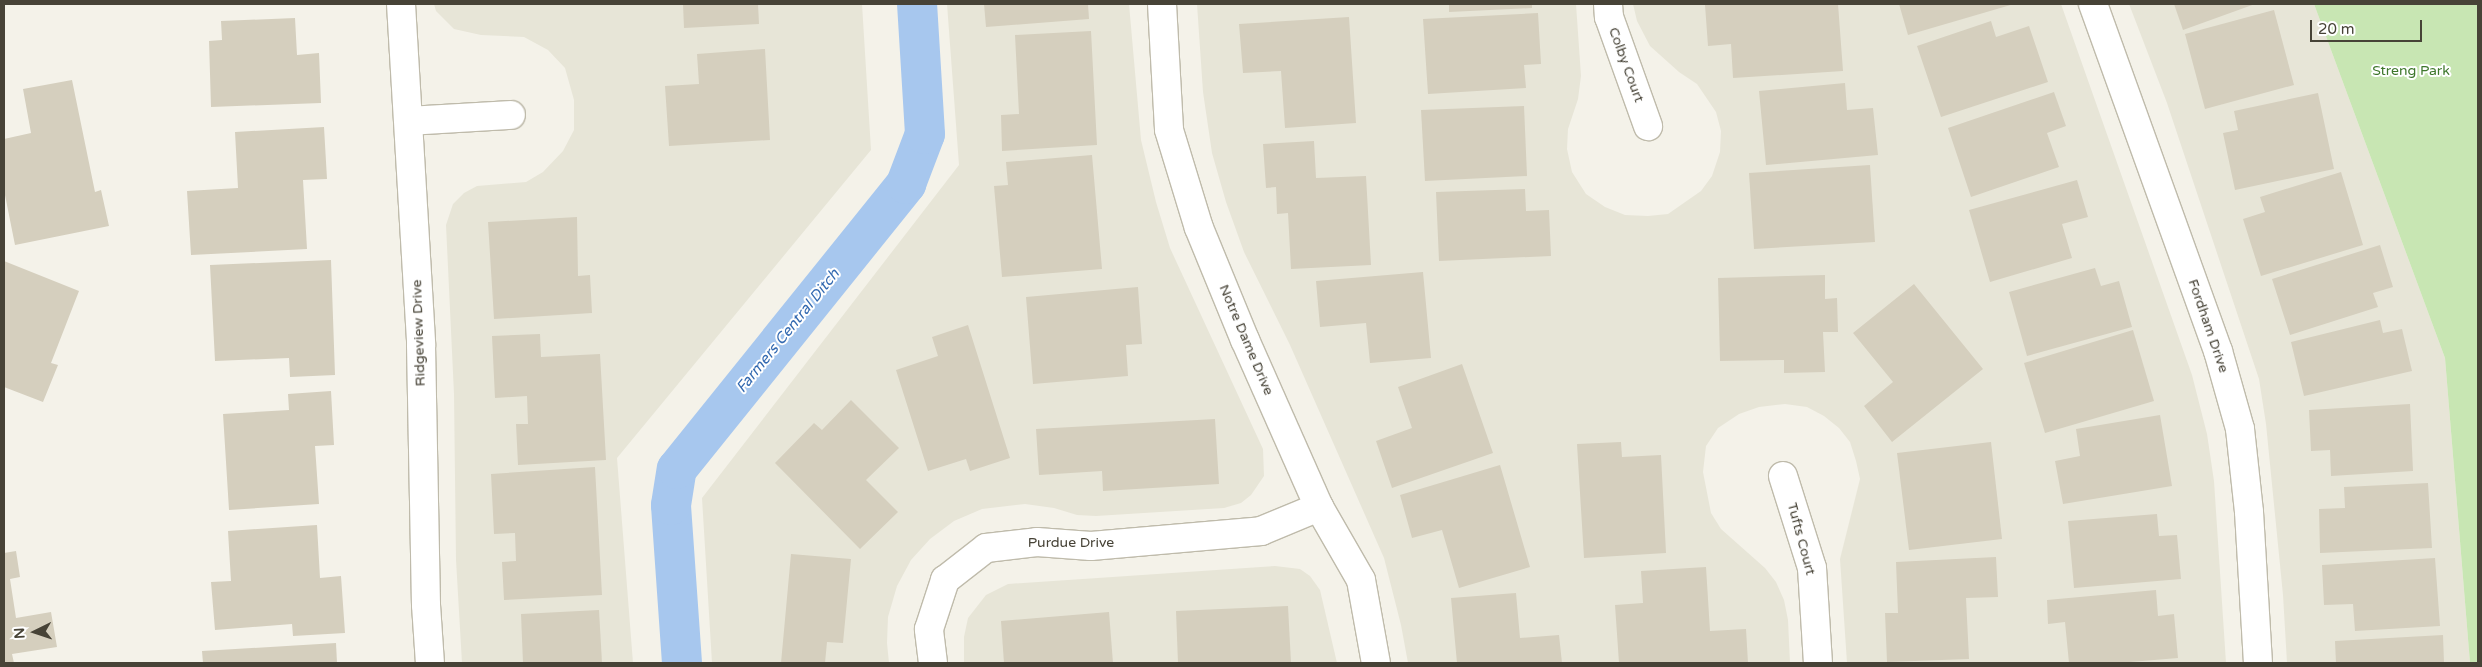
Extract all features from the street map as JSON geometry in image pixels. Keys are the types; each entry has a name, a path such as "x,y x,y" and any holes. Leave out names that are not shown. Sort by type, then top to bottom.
{"street":[{"name":"Ridgeview Drive","path":"401,4 421,346 426,605 430,663"},
{"name":"Notre Dame Drive","path":"1162,4 1169,130 1199,228 1245,340 1319,507 1361,580 1376,663"},
{"name":"Colby Court","path":"1608,4 1609,17 1648,126"},
{"name":"Fordham Drive","path":"2093,4 2218,351 2240,429 2249,512 2258,663"},
{"path":"409,121 511,115"},
{"name":"Tufts Court","path":"1783,476 1812,568 1818,663"},
{"name":"Purdue Drive","path":"933,663 929,629 945,580 986,548 1037,542 1091,546 1261,531 1319,507"}],"shaded area":[{"path":"434,4 862,4 871,150 617,458 633,663 462,663 456,560 454,394 446,225 453,204 464,193 477,186 526,182 543,172 563,151 574,130 574,100 565,68 548,50 524,37 481,35 454,29 436,11"},
{"path":"947,4 1129,4 1141,140 1156,202 1170,248 1263,449 1264,476 1251,495 1241,503 1224,508 1096,516 1077,515 1054,508 1025,504 982,509 954,521 930,539 911,560 897,586 888,617 887,643 889,663 712,663 702,498 959,165"},
{"path":"1197,4 1576,4 1581,76 1578,99 1568,129 1567,149 1572,172 1586,194 1605,207 1625,215 1648,216 1668,214 1701,191 1712,176 1720,152 1721,131 1716,112 1697,84 1679,72 1650,46 1637,21 1633,4 2061,4 2192,375 2207,434 2214,481 2226,663 1847,663 1840,559 1860,479 1856,461 1850,442 1839,428 1824,416 1807,407 1785,404 1759,407 1739,414 1718,428 1706,446 1703,472 1711,513 1721,529 1765,568 1776,582 1784,600 1788,620 1790,663 1408,663 1401,625 1384,558 1290,345 1244,252 1226,202 1212,153 1203,92"},
{"path":"2129,4 2314,4 2445,358 2470,663 2287,663 2283,595 2266,424 2259,379 2167,103"},
{"path":"1275,566 1300,569 1310,576 1320,590 1337,663 964,663 964,637 968,618 986,595 1008,584"}],"green space":[{"name":"Streng Park","path":"2314,4 2478,4 2478,663 2470,663 2445,358"}],"building":[{"path":"683,4 758,4 759,24 684,28"},
{"path":"984,4 1088,4 1089,19 986,27"},
{"path":"1449,4 1532,4 1532,8 1449,12"},
{"path":"1838,4 1843,71 1733,78 1731,44 1708,46 1705,5"},
{"path":"1899,4 2014,4 1908,35"},
{"path":"2174,4 2255,4 2183,30"},
{"path":"2274,10 2294,85 2205,109 2185,34"},
{"path":"1538,13 1541,64 1524,65 1526,88 1428,94 1423,19"},
{"path":"1349,17 1356,123 1285,128 1281,71 1243,73 1239,24"},
{"path":"295,18 297,55 319,53 321,103 211,107 209,41 222,40 221,21"},
{"path":"1991,21 1996,37 2029,26 2048,82 1941,117 1917,46"},
{"path":"1091,31 1097,145 1002,151 1001,115 1019,114 1015,35"},
{"path":"765,49 770,140 669,146 665,86 699,84 697,54"},
{"path":"72,80 95,192 101,190 109,226 15,245 4,190 4,139 31,133 23,89"},
{"path":"1845,83 1847,110 1873,108 1878,155 1766,165 1759,91"},
{"path":"2054,92 2066,126 2047,133 2059,167 1971,197 1948,128"},
{"path":"2318,93 2334,169 2235,190 2223,133 2238,130 2234,111"},
{"path":"1524,106 1527,176 1425,181 1421,110"},
{"path":"324,127 327,179 303,180 307,249 191,255 187,191 238,188 235,132"},
{"path":"1314,141 1316,178 1366,176 1371,265 1291,269 1288,213 1277,214 1276,187 1266,188 1263,144"},
{"path":"1092,155 1102,269 1002,277 994,186 1008,185 1006,162"},
{"path":"1870,165 1875,242 1754,249 1749,173"},
{"path":"2341,172 2363,245 2261,276 2243,219 2265,212 2260,197"},
{"path":"2077,180 2088,217 2062,224 2072,258 1990,282 1969,210"},
{"path":"1525,189 1526,211 1549,210 1551,256 1439,261 1436,192"},
{"path":"577,217 578,276 590,275 592,313 494,319 488,222"},
{"path":"2380,245 2393,287 2373,293 2378,307 2290,335 2272,279"},
{"path":"331,260 335,375 290,377 289,358 215,361 210,265"},
{"path":"4,261 79,291 51,363 58,365 43,402 4,387"},
{"path":"2095,268 2101,286 2119,281 2132,327 2027,356 2009,292"},
{"path":"1423,272 1431,358 1370,363 1366,323 1320,327 1316,281"},
{"path":"1825,275 1825,299 1837,298 1838,332 1823,332 1825,372 1784,373 1784,360 1720,361 1718,278"},
{"path":"1914,284 1983,369 1892,442 1864,406 1893,382 1853,333"},
{"path":"1138,287 1142,344 1126,345 1128,376 1033,384 1026,297"},
{"path":"2380,320 2383,333 2402,329 2412,371 2304,396 2291,342"},
{"path":"968,325 1010,458 970,471 966,459 928,471 896,370 938,356 932,337"},
{"path":"2133,330 2154,401 2045,433 2024,363"},
{"path":"540,334 541,357 600,354 606,460 518,465 516,424 528,424 527,396 495,398 492,336"},
{"path":"1462,364 1493,453 1392,488 1376,441 1412,428 1398,387"},
{"path":"331,391 334,445 315,446 319,504 229,510 223,414 289,410 288,394"},
{"path":"851,400 899,448 866,480 898,512 860,549 775,463 814,423 822,430"},
{"path":"2410,404 2413,471 2331,476 2330,450 2311,451 2309,410"},
{"path":"2160,415 2172,486 2063,504 2055,461 2080,456 2076,429"},
{"path":"1215,419 1219,484 1103,491 1102,471 1039,475 1036,429"},
{"path":"1621,442 1622,457 1661,455 1666,553 1584,558 1577,444"},
{"path":"1991,442 2002,539 1909,550 1897,453"},
{"path":"1500,465 1530,567 1459,588 1442,530 1412,538 1400,495"},
{"path":"595,467 602,595 504,600 502,562 516,561 515,533 494,534 491,474"},
{"path":"2428,483 2432,548 2320,553 2319,509 2345,508 2344,487"},
{"path":"2157,514 2159,536 2177,535 2181,579 2074,588 2068,521"},
{"path":"317,525 320,578 341,576 345,633 293,636 292,624 215,630 211,582 231,581 228,531"},
{"path":"16,551 20,577 10,579 16,618 51,612 57,647 12,654 14,663 4,663 4,553"},
{"path":"791,554 851,559 843,643 827,642 825,663 781,663"},
{"path":"1996,557 1998,597 1966,598 1969,659 1887,662 1885,613 1898,613 1896,562"},
{"path":"2435,558 2440,626 2355,631 2353,604 2324,605 2322,565"},
{"path":"1706,567 1710,631 1746,629 1748,663 1619,663 1615,605 1643,603 1641,571"},
{"path":"2156,590 2158,616 2174,614 2178,658 2118,663 2069,663 2065,622 2048,624 2047,600"},
{"path":"1516,593 1520,638 1559,635 1562,663 1457,663 1451,598"},
{"path":"1288,606 1291,663 1178,663 1176,611"},
{"path":"599,610 602,663 523,663 521,614"},
{"path":"1109,612 1113,663 1004,663 1001,621"},
{"path":"2443,635 2444,663 2336,663 2335,641"},
{"path":"336,643 337,663 203,663 202,651"}],"waterway":[{"name":"Farmers Central Ditch","path":"682,663 671,505 677,469 906,184 925,134 917,4"}]}
